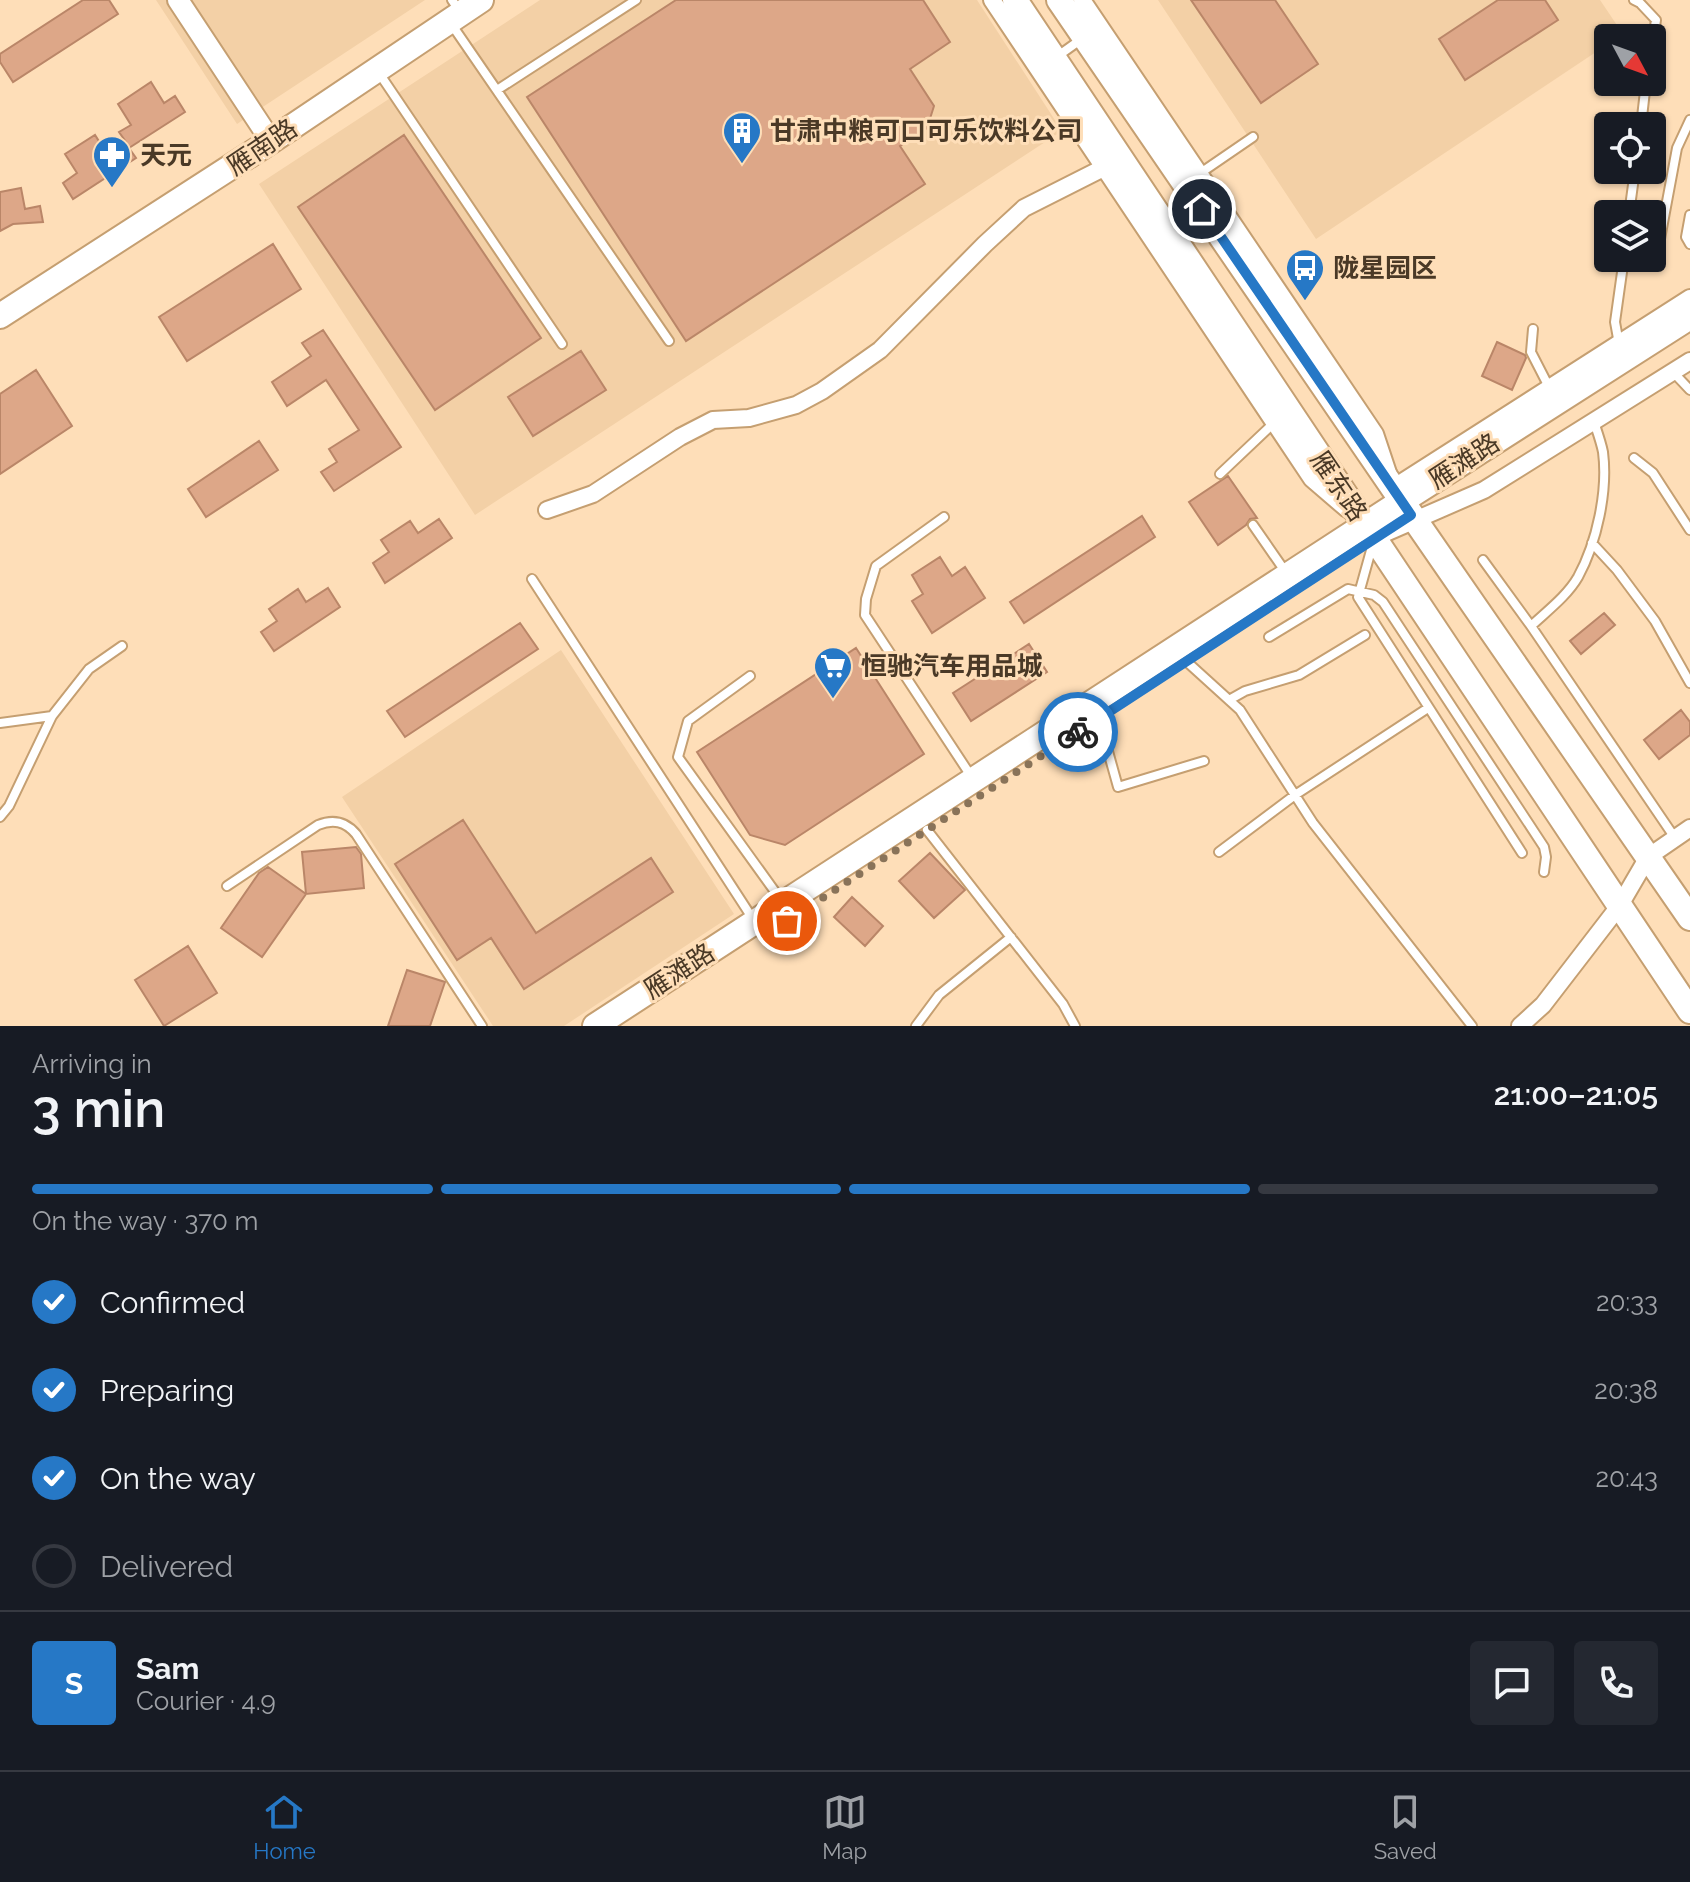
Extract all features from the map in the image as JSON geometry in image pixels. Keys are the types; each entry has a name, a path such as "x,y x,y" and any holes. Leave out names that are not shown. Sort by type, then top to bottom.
{"main road":[{"name":"雁东路","path":"1015,0 1046,64 1281,417 1370,532 1690,1011"},
{"name":"雁东路","path":"1059,0 1192,178 1405,506 1690,918"},
{"name":"雁南路","path":"0,316 271,141 461,9"},
{"name":"雁滩路","path":"595,1026 927,830 1186,661 1405,506 1690,317"},
{"name":"雁滩路","path":"1405,506 1690,336"},
{"name":"雁滩路","path":"626,1026 759,929 784,904 1288,576 1370,532"}],"street":[{"path":"178,0 271,141"},
{"path":"992,0 1046,64"},
{"path":"1082,0 1192,178"},
{"path":"547,510 593,494 680,437 713,420 749,418 796,405 822,391 880,350 1024,208 1112,163"},
{"name":"雁滩路","path":"1405,506 1550,388 1690,298"},
{"name":"雁滩路","path":"1405,506 1484,490 1690,361"},
{"path":"1520,1026 1543,1005 1620,905 1648,857 1690,828"}],"lane":[{"path":"497,90 636,0"},
{"path":"1634,0 1656,20 1655,24"},
{"path":"461,9 497,90 669,341"},
{"path":"1046,64 1085,37"},
{"path":"376,69 562,344"},
{"path":"1666,207 1677,148 1690,120"},
{"path":"1192,178 1253,137"},
{"path":"1690,215 1686,237 1690,244"},
{"path":"1619,344 1615,322 1622,272"},
{"path":"1533,329 1531,352 1550,388"},
{"path":"1673,372 1690,390"},
{"path":"1220,474 1281,417"},
{"path":"1531,626 1553,607 1577,579 1592,543 1603,500 1603,452 1594,421"},
{"path":"1634,458 1653,473 1690,530"},
{"path":"944,517 876,566 866,599 865,615 973,780"},
{"path":"1253,525 1288,576"},
{"path":"1370,532 1358,597 1522,853"},
{"path":"1592,543 1617,570 1655,621 1690,683"},
{"path":"1483,560 1675,838"},
{"path":"532,579 759,929"},
{"path":"1269,637 1348,589 1374,595 1383,602 1544,847 1544,872"},
{"path":"1229,700 1245,691 1299,675 1365,635"},
{"path":"0,817 9,806 52,716 89,669 122,646"},
{"path":"1186,661 1240,710 1313,823 1472,1026"},
{"path":"750,676 688,721 678,757 784,904"},
{"path":"1219,852 1295,795 1428,708"},
{"path":"0,723 52,716"},
{"path":"1093,721 1106,744 1118,787 1204,761"},
{"path":"227,886 318,825 332,821 346,825 356,834 482,1026"},
{"path":"927,830 1063,1004 1075,1026"},
{"path":"916,1026 939,995 1011,937"}],"shaded area":[{"path":"156,0 425,0 237,124"},
{"path":"540,0 977,0 1062,131 475,515 259,184"},
{"path":"1158,0 1600,0 1616,24 1594,24 1594,53 1316,239"},
{"path":"561,650 734,914 564,1026 493,1026 342,797"}],"building":[{"path":"83,0 109,0 118,14 13,82 0,62 0,54"},
{"name":"甘肃中粮可口可乐饮料公司","path":"676,0 923,0 950,42 910,69 934,106 927,128 900,146 925,184 686,341 527,97"},
{"path":"1191,0 1275,0 1318,64 1261,103"},
{"path":"1498,0 1545,0 1558,20 1465,80 1439,39"},
{"path":"151,82 164,103 175,96 185,112 129,148 136,158 73,199 63,183 77,173 65,154 95,135 107,154 126,142 119,132 131,125 118,104"},
{"path":"404,135 541,338 435,410 298,207"},
{"path":"21,188 25,209 40,206 43,222 13,224 0,231 0,192"},
{"path":"273,244 301,289 187,361 159,317"},
{"path":"323,330 401,447 334,491 321,472 337,462 329,449 359,430 326,380 287,406 272,382 311,356 302,343"},
{"path":"1497,342 1526,358 1512,390 1482,376"},
{"path":"581,351 606,390 533,436 508,397"},
{"path":"36,370 72,426 0,474 0,394"},
{"path":"259,441 278,470 206,517 188,489"},
{"path":"1228,476 1257,518 1250,519 1218,545 1189,502"},
{"path":"1142,516 1155,537 1024,623 1010,602"},
{"path":"439,519 452,538 385,583 373,563 389,552 381,540 410,521 418,533"},
{"path":"940,557 952,576 965,567 985,598 932,633 912,601 923,594 912,575"},
{"path":"328,588 340,607 274,651 261,632 277,621 269,609 298,589 306,602"},
{"path":"1604,613 1615,625 1581,654 1570,641"},
{"path":"520,623 538,649 405,737 387,711"},
{"path":"1029,644 1047,672 971,721 953,693"},
{"name":"恒驰汽车用品城","path":"856,648 924,754 785,845 750,835 697,752"},
{"path":"1681,710 1690,722 1690,735 1659,759 1644,740"},
{"path":"463,820 536,933 651,858 673,892 524,989 491,938 457,960 395,864"},
{"path":"356,847 361,854 364,888 306,894 302,852"},
{"path":"930,853 965,890 934,918 899,881"},
{"path":"268,867 306,894 262,957 221,928 259,873"},
{"path":"852,897 883,926 865,946 834,917"},
{"path":"188,946 217,993 164,1026 135,980"},
{"path":"407,970 445,982 430,1026 388,1026"}],"way so far":[{"path":"787,921 1078,732"}],"place":[{"name":"甘肃中粮可口可乐饮料公司","path":"742,165"},
{"name":"天元","path":"112,189"},
{"name":"陇星园区","path":"1305,302"},
{"name":"恒驰汽车用品城","path":"833,700"}],"route":[{"path":"1078,732 1411,515 1202,209"}]}
